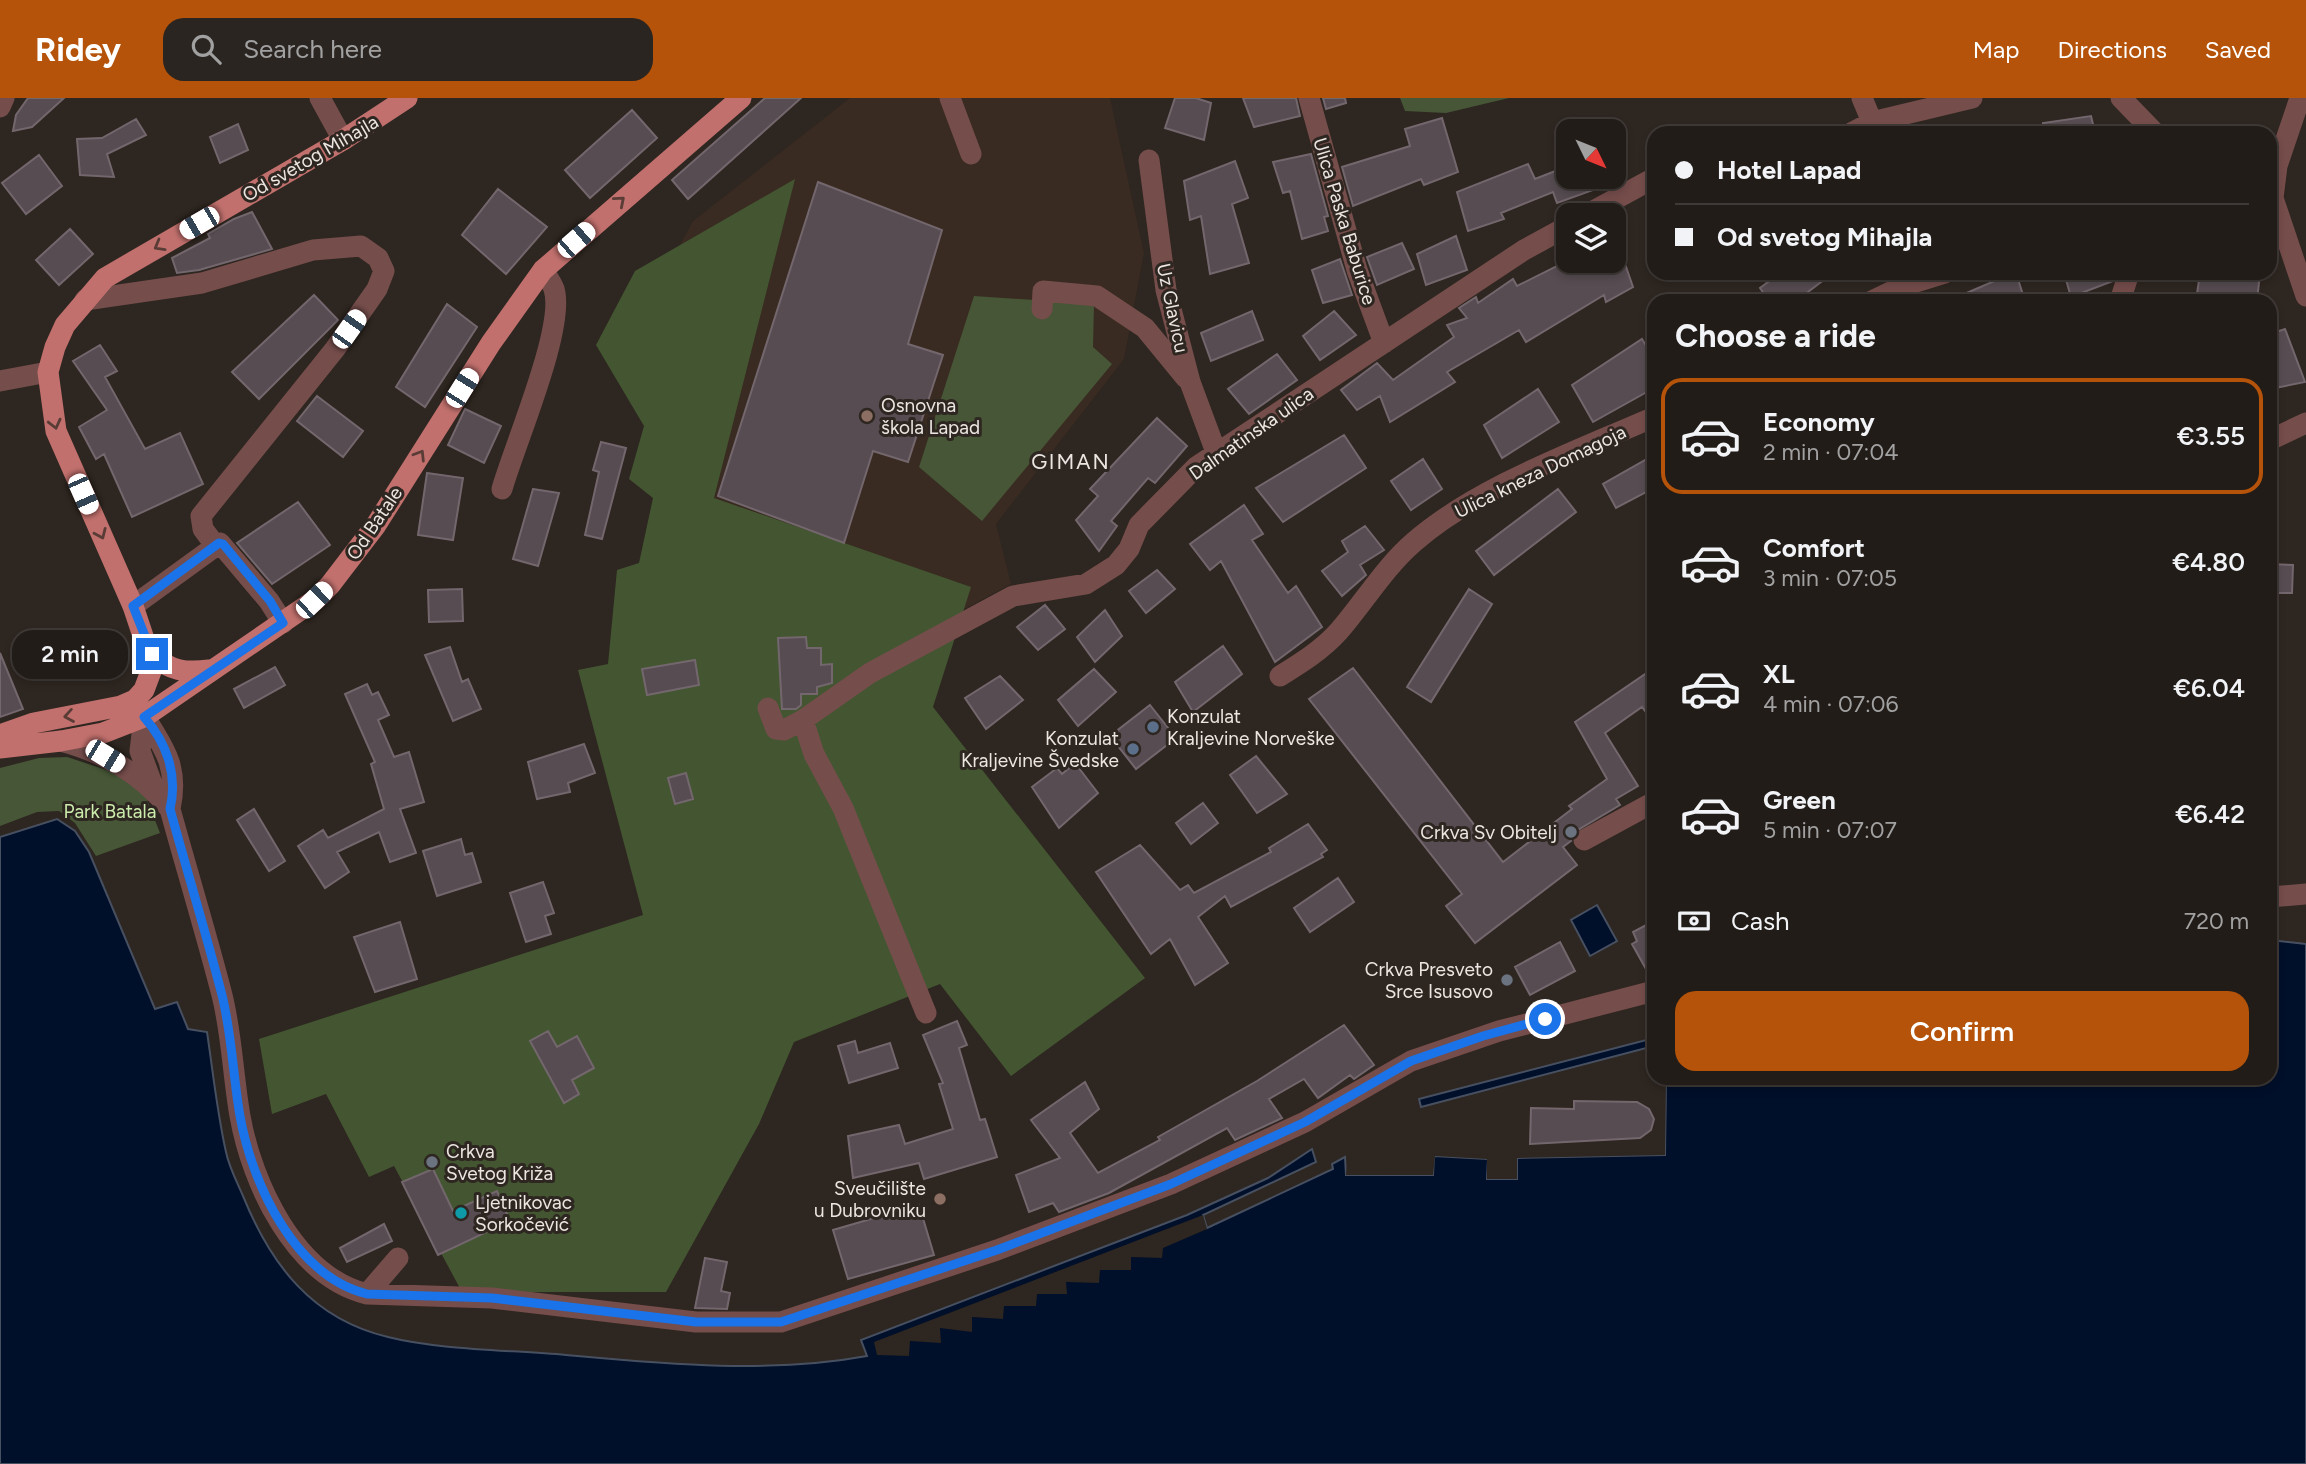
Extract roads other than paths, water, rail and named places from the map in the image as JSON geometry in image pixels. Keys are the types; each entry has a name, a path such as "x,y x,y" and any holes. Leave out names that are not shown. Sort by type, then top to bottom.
{"main road":[{"name":"Od svetog Mihajla","path":"152,654 56,431 48,372 65,325 105,278 343,140 407,98"},
{"name":"Od Batale","path":"139,709 209,670 283,623 330,585 361,545 491,343 543,270 741,98"},
{"path":"152,654 166,667 177,671 209,670"},
{"path":"0,748 103,733 139,709 150,680 152,654"},
{"path":"0,735 34,723 121,706 139,709"}],"street":[{"path":"0,107 4,98"},
{"path":"320,98 343,140"},
{"path":"950,98 971,154"},
{"name":"Ulica Paska Baburice","path":"1309,98 1357,270 1384,344"},
{"path":"1862,98 1872,122"},
{"path":"1864,126 1972,98"},
{"path":"2121,98 2148,126"},
{"path":"2277,166 2300,98"},
{"name":"Uz Glavicu","path":"1149,160 1166,290 1190,382 1216,452"},
{"path":"1609,203 1647,182"},
{"path":"2277,212 2306,296"},
{"name":"Dalmatinska ulica","path":"803,720 870,673 1013,596 1086,584 1116,565 1129,549 1139,524 1196,467 1524,250 1556,233"},
{"path":"85,300 202,283 313,250 361,246 378,258 384,271 377,289 335,349 201,516 203,529 215,545"},
{"path":"502,489 556,319 554,290 543,270"},
{"path":"1886,294 1922,280"},
{"path":"1042,309 1044,291 1097,296 1145,328 1190,382"},
{"path":"0,381 48,372"},
{"name":"Ulica kneza Domagoja","path":"1280,676 1306,660 1338,632 1388,565 1444,518 1555,461 1647,420"},
{"path":"2277,437 2306,423"},
{"path":"133,606 215,545 223,544 270,601 283,623"},
{"path":"768,708 776,729 784,730 803,720 814,754 843,808 926,1013"},
{"path":"139,709 140,751 146,773 164,802 223,997 241,1119 270,1203 287,1235 300,1251 350,1290 367,1294 492,1298 696,1322 781,1322 997,1250 1171,1184 1305,1122 1411,1061 1499,1031 1647,993"},
{"path":"61,741 105,756 164,802"},
{"path":"1584,840 1647,806"},
{"path":"2277,896 2306,894"},
{"path":"367,1294 398,1258"}],"water":[{"path":"57,819 75,831 89,852 155,1009 177,1002 188,1029 207,1032 220,1122 231,1169 267,1245 281,1266 316,1303 361,1329 408,1341 452,1347 717,1366 793,1365 867,1356 861,1340 1187,1215 1268,1178 1312,1149 1316,1162 1203,1215 1207,1228 1333,1169 1332,1164 1345,1157 1346,1175 1433,1175 1434,1156 1488,1159 1487,1179 1517,1179 1517,1158 1665,1155 1666,1085 2277,1085 2277,941 2306,944 2306,1464 0,1464 0,837"},
{"path":"1597,905 1617,941 1590,956 1571,920"},
{"path":"1647,1040 1647,1048 1421,1107 1419,1099"}],"place":[{"name":"Osnovna škola Lapad","path":"867,416"},
{"name":"Konzulat Kraljevine Norveške","path":"1153,727"},
{"name":"Konzulat Kraljevine Švedske","path":"1133,749"},
{"name":"Crkva Sv Obitelj","path":"1571,832"},
{"name":"Crkva Presveto Srce Isusovo","path":"1507,980"},
{"name":"Crkva Svetog Križa","path":"432,1162"},
{"name":"Sveučilište u Dubrovniku","path":"940,1199"},
{"name":"Ljetnikovac Sorkočević","path":"461,1213"}],"district":[{"name":"GIMAN","path":"1071,462"}],"park label":[{"name":"Park Batala","path":"110,811"}]}
